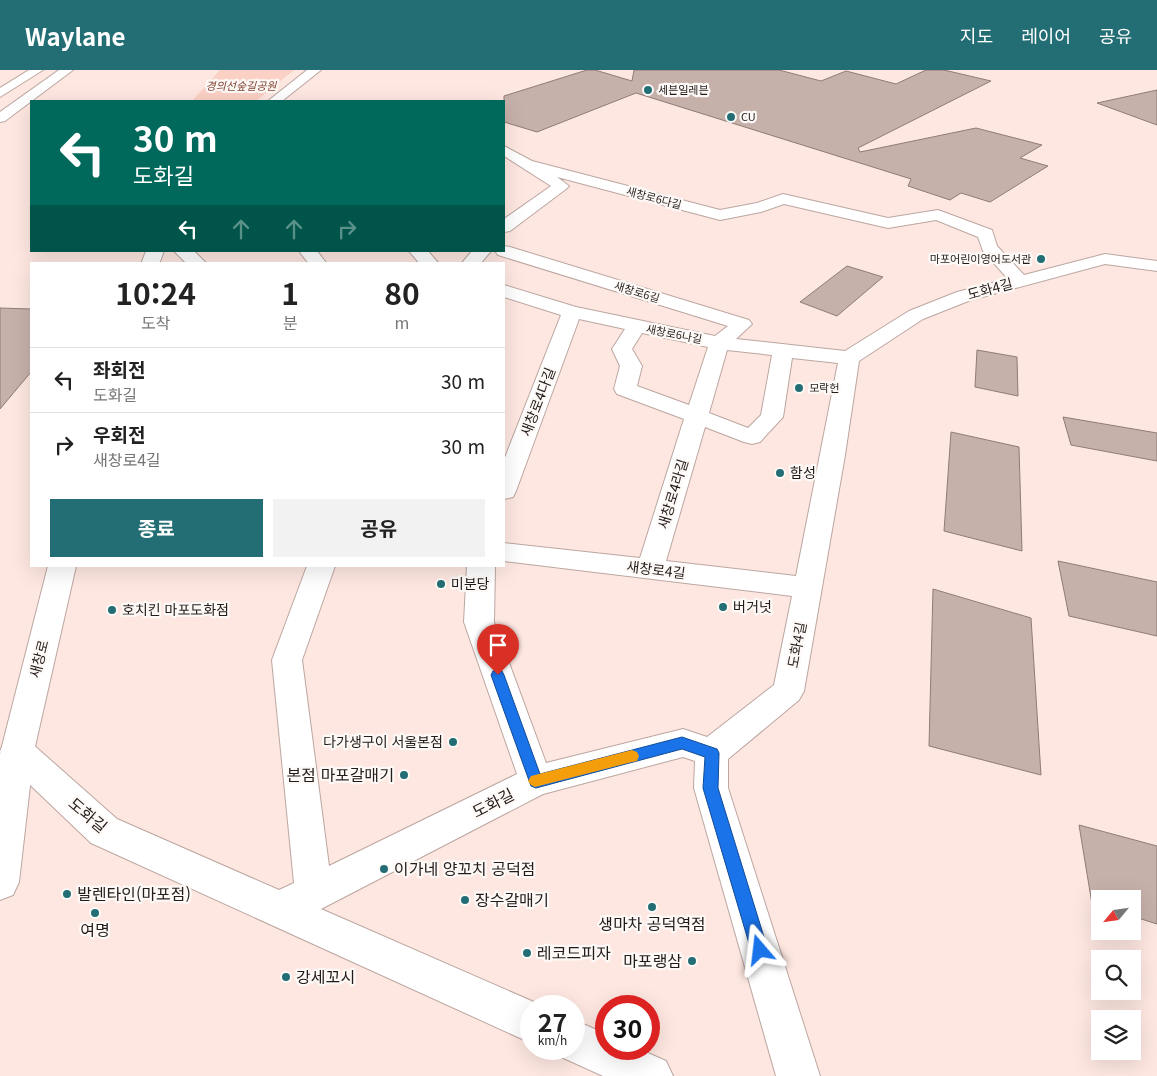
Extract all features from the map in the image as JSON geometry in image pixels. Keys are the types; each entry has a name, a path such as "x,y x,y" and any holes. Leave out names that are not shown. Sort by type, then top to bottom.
{"street":[{"path":"0,94 37,70"},
{"path":"0,118 67,70"},
{"path":"275,100 315,70"},
{"path":"0,94 17,89 30,89 33,94"},
{"name":"새창로6다길","path":"505,151 561,186 505,224"},
{"name":"새창로6다길","path":"526,164 720,215 761,207 783,199"},
{"name":"도화4길","path":"783,199 888,223 938,215 986,234 989,247 1020,282"},
{"name":"새창로6길","path":"505,250 742,324 719,343"},
{"path":"184,252 196,262"},
{"path":"309,252 316,262"},
{"path":"419,252 428,262"},
{"path":"472,262 481,252"},
{"name":"도화4길","path":"712,753 788,691 849,358 880,340 916,314 964,296 1105,259 1157,266"},
{"name":"새창로6나길","path":"505,291 572,312 719,343 849,358"},
{"name":"새창로4다길","path":"505,488 572,312"},
{"path":"636,326 622,349 631,366 624,389 752,438 772,417 783,351"},
{"name":"새창로4라길","path":"650,570 719,343"},
{"name":"새창로4길","path":"505,552 808,588"},
{"name":"새창로","path":"0,882 9,751 62,567"},
{"path":"314,892 287,660 321,567"},
{"path":"481,567 478,622 536,782"},
{"name":"도화길","path":"279,910 536,782 682,743 712,753"},
{"name":"도화길","path":"9,751 104,831 520,1017"},
{"path":"712,753 710,788 798,1076"},
{"path":"585,1046 651,1076"}],"green space":[{"name":"경의선숲길공원","path":"220,70 294,70 257,100 193,100"}],"building":[{"path":"587,70 595,70 632,81 634,70 779,70 821,81 846,71 896,84 926,70 944,70 991,81 858,148 860,152 976,128 1042,145 1020,158 1048,166 990,202 961,193 950,200 908,186 911,179 636,93 537,132 505,122 504,96"},
{"path":"1157,90 1157,125 1097,103"},
{"path":"847,266 883,277 837,316 800,302"},
{"path":"0,308 30,309 30,373 0,409"},
{"path":"977,350 1017,357 1018,396 975,387"},
{"path":"1063,417 1157,433 1157,461 1071,445"},
{"path":"951,432 1019,447 1022,551 944,531"},
{"path":"1058,561 1157,582 1157,636 1069,616"},
{"path":"933,589 1031,618 1041,775 929,746"},
{"path":"1079,825 1157,846 1157,924 1141,919 1141,890 1091,890 1091,898"}],"slow traffic":[{"path":"535,781 632,756"}],"place":[{"name":"세븐일레븐","path":"648,90"},
{"name":"CU","path":"731,117"},
{"name":"마포어린이영어도서관","path":"1041,259"},
{"name":"모락헌","path":"799,388"},
{"name":"함성","path":"780,473"},
{"name":"미분당","path":"441,584"},
{"name":"버거넛","path":"723,607"},
{"name":"호치킨 마포도화점","path":"112,610"},
{"name":"다가생구이 서울본점","path":"453,742"},
{"name":"본점 마포갈매기","path":"404,775"},
{"name":"이가네 양꼬치 공덕점","path":"384,869"},
{"name":"발렌타인(마포점)","path":"67,894"},
{"name":"장수갈매기","path":"465,900"},
{"name":"생마차 공덕역점","path":"652,907"},
{"name":"여명","path":"95,913"},
{"name":"레코드피자","path":"527,953"},
{"name":"마포랭삼","path":"692,961"},
{"name":"강세꼬시","path":"286,977"}],"route":[{"path":"498,675 536,782 682,743 712,753 710,788 760,950"}]}
